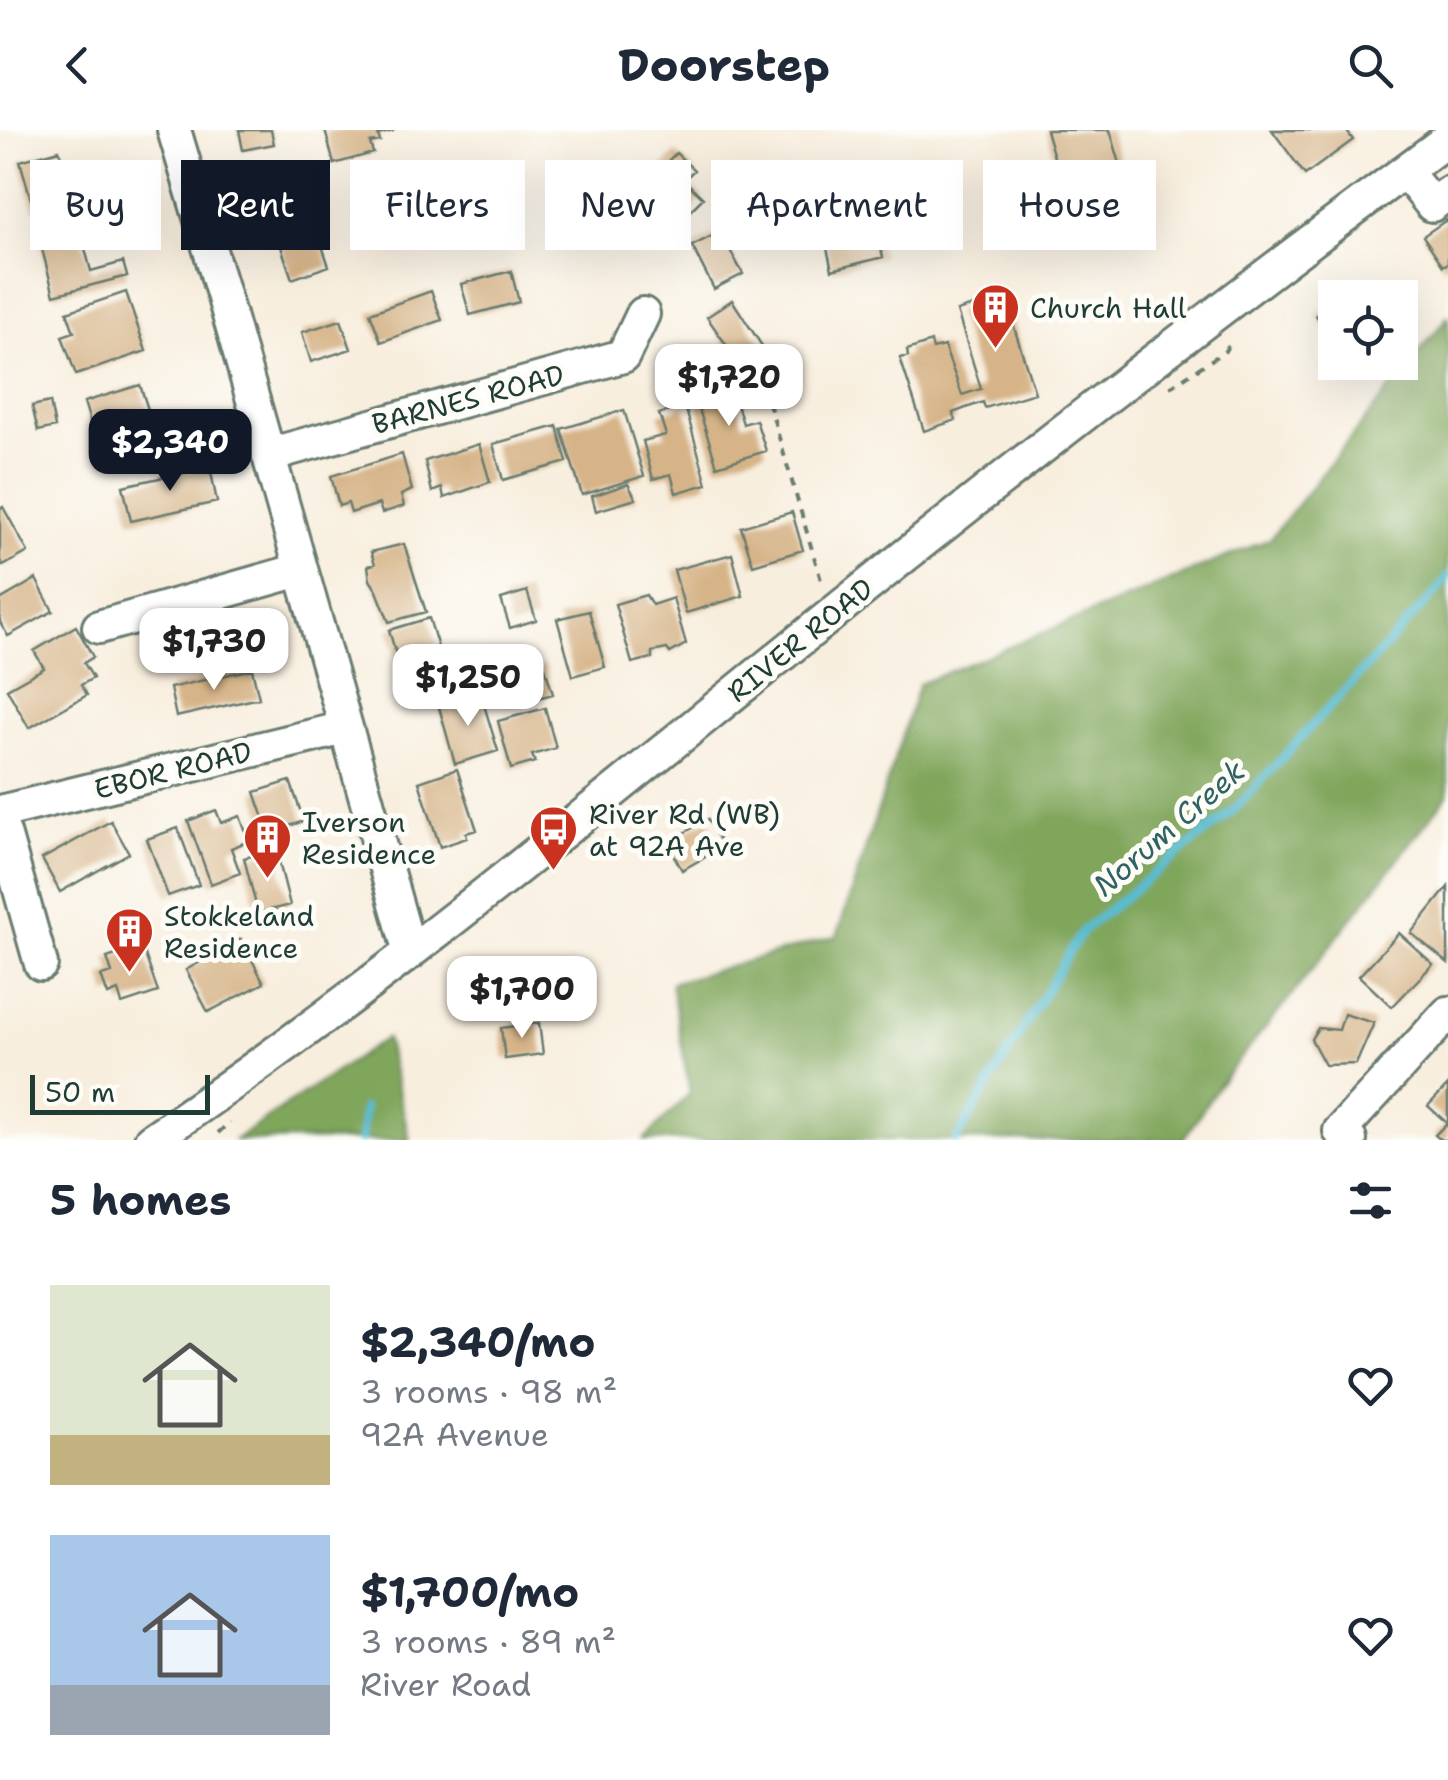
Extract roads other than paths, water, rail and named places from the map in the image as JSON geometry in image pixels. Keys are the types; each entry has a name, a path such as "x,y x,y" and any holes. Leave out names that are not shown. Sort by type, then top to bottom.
{"street":[{"path":"174,130 410,954"},
{"name":"RIVER ROAD","path":"151,1140 410,954 1192,330 1446,144"},
{"path":"1405,171 1432,205 1448,194"},
{"name":"BARNES ROAD","path":"268,455 623,356 644,314"},
{"path":"99,628 300,570"},
{"name":"EBOR ROAD","path":"0,812 345,728"},
{"path":"0,830 41,964"},
{"path":"1345,1136 1448,1013"}],"waterway":[{"name":"Norum Creek","path":"956,1140 1082,931 1233,811 1448,576"},
{"path":"361,1140 364,1108"}],"place":[{"name":"Church Hall","path":"995,350"},
{"name":"River Rd (WB) at 92A Ave","path":"554,872"},
{"name":"Iverson Residence","path":"267,880"},
{"name":"Stokkeland Residence","path":"129,974"}]}
